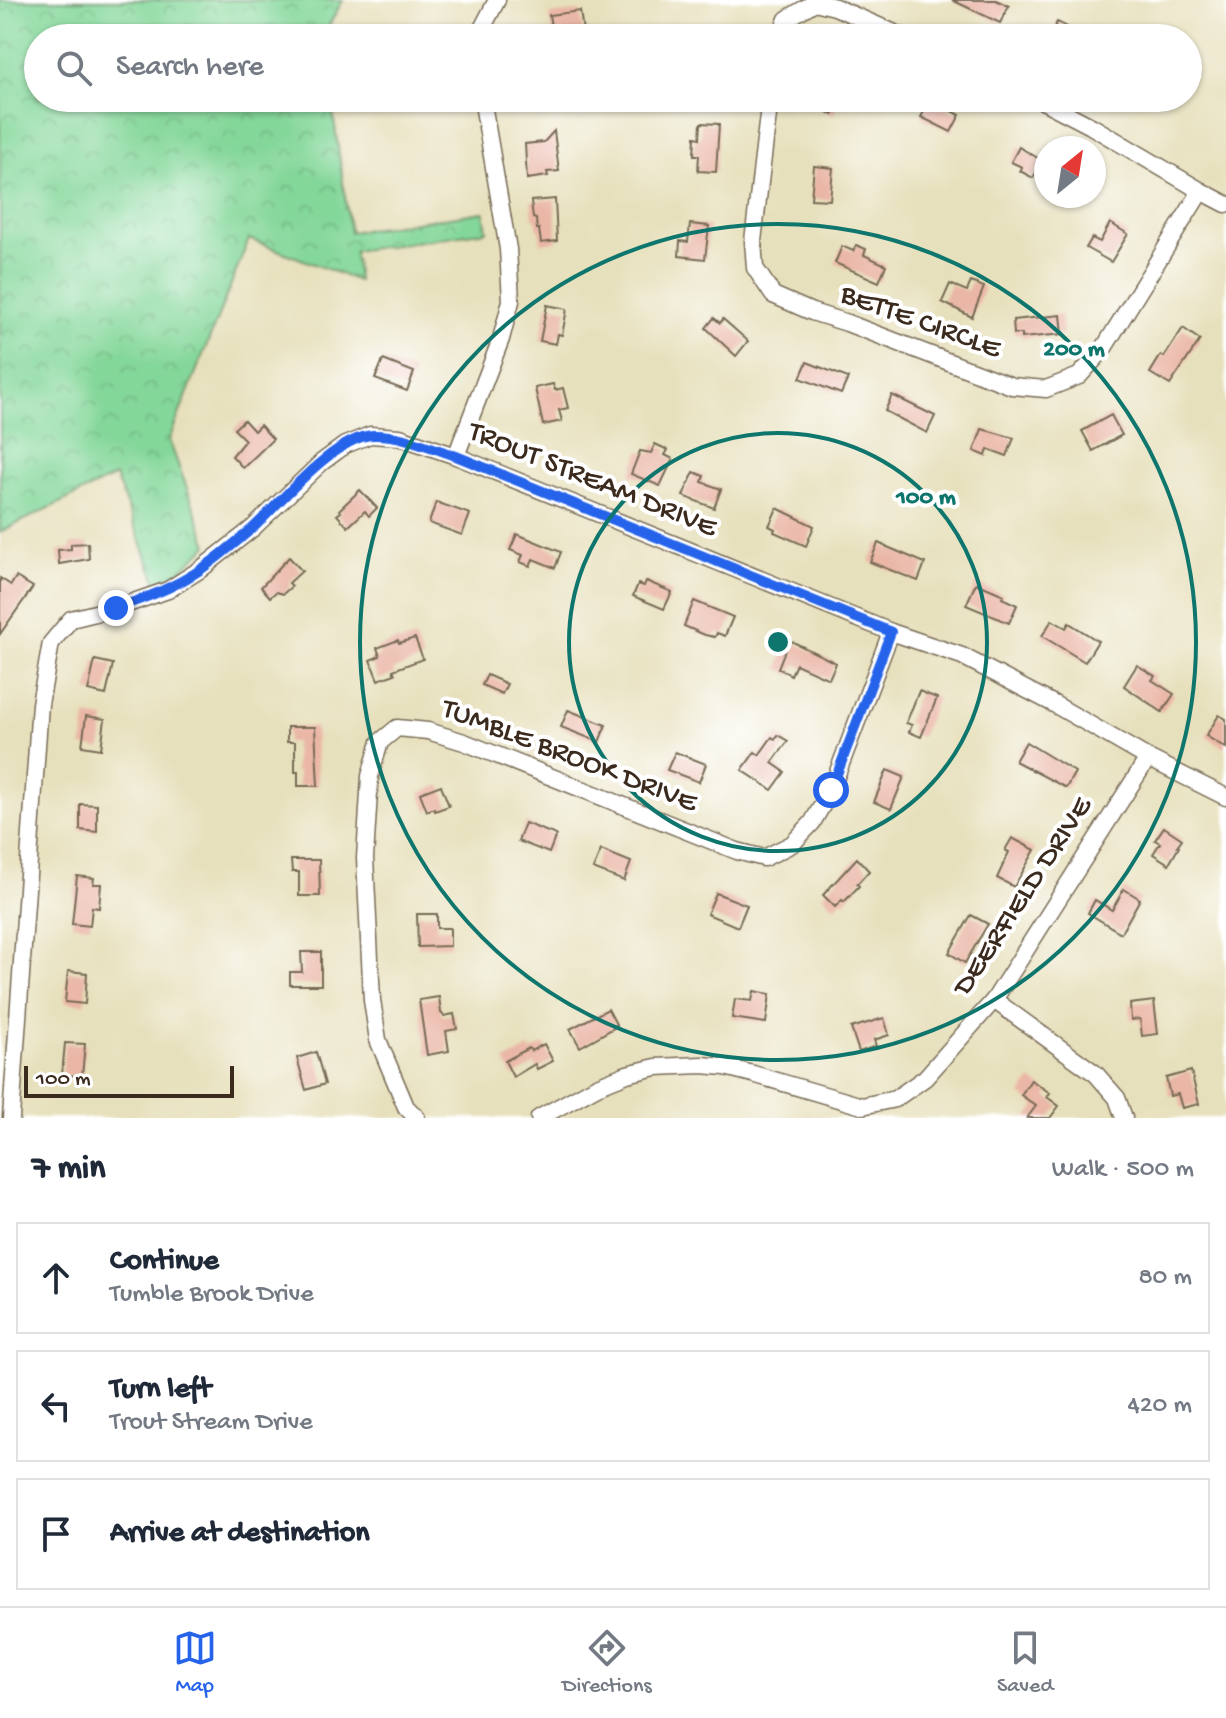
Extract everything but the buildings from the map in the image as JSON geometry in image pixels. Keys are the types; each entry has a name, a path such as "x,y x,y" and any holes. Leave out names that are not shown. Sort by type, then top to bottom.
{"street":[{"path":"484,24 497,0"},
{"path":"785,24 787,19 815,2 874,24"},
{"path":"456,456 501,339 511,301 508,249 484,112"},
{"name":"BETTE CIRCLE","path":"768,112 753,241 755,268 773,295 1012,386 1046,389 1079,376 1102,351 1201,191"},
{"path":"1064,112 1226,204"},
{"name":"TROUT STREAM DRIVE","path":"11,1118 40,704 51,643 71,619 168,590 201,569 253,528 322,462 345,445 370,435 400,437 456,456 891,632 962,656 1226,797"},
{"name":"TUMBLE BROOK DRIVE","path":"407,1114 378,1040 372,1000 365,858 370,776 380,742 397,728 428,731 464,742 737,851 764,858 792,844 819,812 831,790 891,632"},
{"name":"DEERFIELD DRIVE","path":"539,1118 597,1086 656,1067 725,1067 862,1106 895,1099 925,1078 994,1000 1148,758"},
{"path":"994,1000 1096,1074 1117,1098 1124,1118"}],"green space":[{"path":"0,0 343,0 330,24 24,24 24,112 333,112 350,232 484,212 487,231 354,251 358,281 249,239 169,440 208,545 180,571 157,583 115,476 0,532"}],"route":[{"path":"116,608 168,590 201,569 253,528 299,482 345,445 370,435 400,437 456,456 891,632 831,790"}]}
